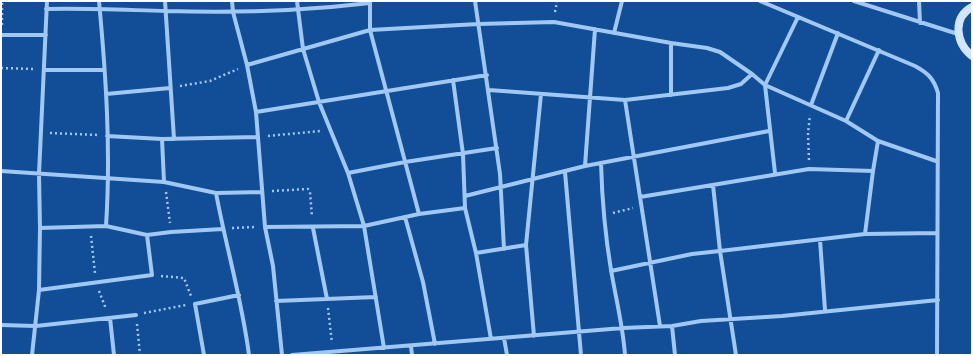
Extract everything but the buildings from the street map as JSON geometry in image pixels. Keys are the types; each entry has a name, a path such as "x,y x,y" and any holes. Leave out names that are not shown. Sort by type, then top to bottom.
{"main road":[{"path":"969,5 962,16 958,34 963,47 972,56"}],"street":[{"path":"32,355 39,290 39,174 47,1"},
{"path":"99,1 106,94 109,178 106,226"},
{"path":"165,1 174,139"},
{"path":"232,1 233,12 247,65 256,112 262,192 273,266 282,355"},
{"path":"297,1 303,50 320,102 348,173 364,226 384,348"},
{"path":"475,1 497,148 501,188 504,249"},
{"path":"614,32 622,1"},
{"path":"760,1 879,50 924,71 931,77 935,84 938,93 936,161 938,300 937,355"},
{"path":"854,1 958,34"},
{"path":"919,1 920,23"},
{"path":"46,9 100,8 165,12 233,12 370,2 370,30 419,214"},
{"path":"775,173 769,131 765,85 798,17"},
{"path":"247,65 370,30 478,24 554,22 707,48 720,52 765,85 846,121 878,141 936,161"},
{"path":"585,166 595,29"},
{"path":"811,105 838,33"},
{"path":"2,35 46,35"},
{"path":"671,43 671,95"},
{"path":"846,121 879,50"},
{"path":"44,70 104,70"},
{"path":"489,90 625,100 735,86 752,74"},
{"path":"256,112 387,92 453,80 487,76"},
{"path":"453,80 463,154 465,208 476,253 491,339"},
{"path":"106,94 170,88"},
{"path":"534,336 526,245 541,94"},
{"path":"625,100 660,326"},
{"path":"465,196 585,166 769,131"},
{"path":"107,136 162,139 257,137"},
{"path":"162,139 164,182"},
{"path":"865,234 878,141"},
{"path":"348,173 404,162 497,148"},
{"path":"601,163 603,215 611,271 623,328 625,355"},
{"path":"640,197 775,173 809,169 873,171"},
{"path":"1,171 164,182 216,193 262,192"},
{"path":"565,172 580,355"},
{"path":"713,185 720,251 736,355"},
{"path":"216,193 239,295 249,355"},
{"path":"266,227 313,228 364,226 419,214 465,208"},
{"path":"405,217 423,282 435,344"},
{"path":"40,228 106,226 147,235 223,229"},
{"path":"313,228 327,299"},
{"path":"611,271 651,264 692,254 865,234 936,233"},
{"path":"39,290 152,275 147,235"},
{"path":"820,240 825,310"},
{"path":"476,253 526,245"},
{"path":"204,355 194,304 239,295"},
{"path":"276,301 376,297"},
{"path":"292,355 333,351 344,353 384,348 623,328 672,326 730,319 938,300"},
{"path":"1,326 36,326 136,315"},
{"path":"110,318 114,355"},
{"path":"672,326 675,355"},
{"path":"504,338 507,355"},
{"path":"411,346 412,355"}],"path":[{"path":"2,1 2,35"},
{"path":"170,88 210,81 247,65"},
{"path":"1,68 44,70"},
{"path":"809,169 808,133 811,105"},
{"path":"257,137 331,130"},
{"path":"41,132 107,136"},
{"path":"164,182 171,232"},
{"path":"262,192 308,189 310,192 313,228"},
{"path":"603,215 641,206"},
{"path":"90,226 96,283 110,318"},
{"path":"223,229 266,227"},
{"path":"140,355 136,315 194,304 184,278 152,275"},
{"path":"327,299 333,351"}]}
